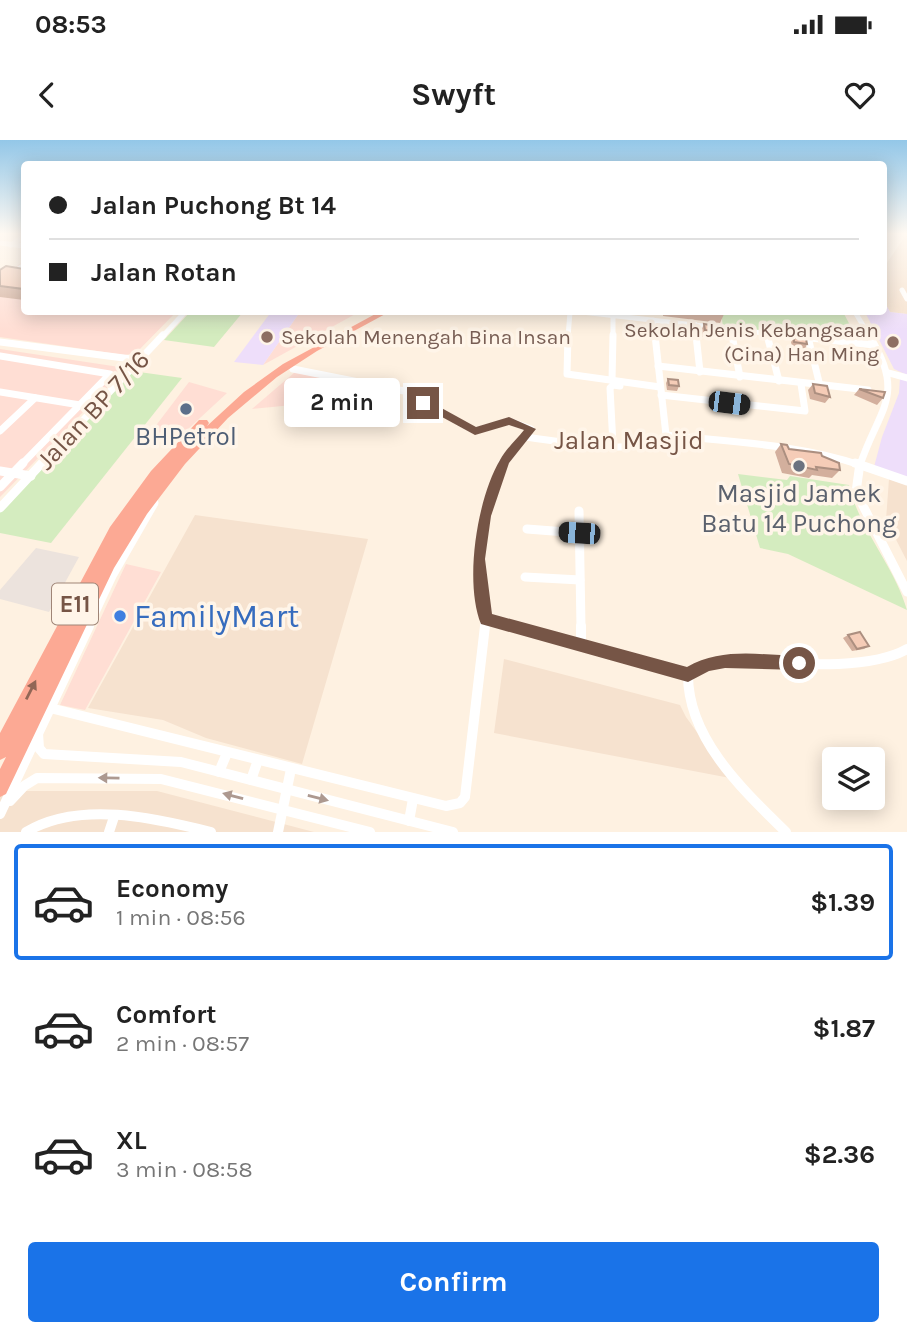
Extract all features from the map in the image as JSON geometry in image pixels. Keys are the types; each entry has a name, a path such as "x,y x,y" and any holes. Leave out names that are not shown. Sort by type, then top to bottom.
{"highway":[{"name":"E11","path":"0,751 115,531 133,503 170,457 206,420 244,388 281,362 365,315"},
{"name":"E11","path":"0,788 108,564 145,506 190,450 224,414 274,374 380,315"},
{"path":"293,369 315,355 322,347"}],"street":[{"path":"0,282 21,267"},
{"path":"902,290 907,299"},
{"name":"Jalan BP 7/16","path":"0,508 182,315"},
{"path":"570,315 565,371 568,374 661,391"},
{"path":"612,380 613,315 653,316 695,324 874,345"},
{"path":"856,315 888,373 888,393 877,426 858,464 856,492 907,592"},
{"path":"653,316 666,435"},
{"path":"695,324 700,372"},
{"path":"731,328 740,377"},
{"path":"767,333 779,381"},
{"path":"808,337 820,386"},
{"path":"0,342 139,360"},
{"path":"0,356 110,373 0,486"},
{"path":"0,366 11,358"},
{"path":"658,366 888,393"},
{"name":"Jalan Masjid","path":"293,369 404,391 475,431 509,421 527,433 613,445 660,443 666,440 666,435 780,447 858,464 907,481"},
{"path":"888,373 907,378"},
{"path":"613,445 610,386 805,411 801,384"},
{"path":"0,392 80,405"},
{"path":"0,431 35,398"},
{"path":"50,708 413,799 446,806 460,803 465,797 486,619 479,559 485,516 501,468 527,433"},
{"path":"1,813 129,544 190,450"},
{"path":"0,471 31,476"},
{"path":"579,511 580,644"},
{"path":"527,529 579,533"},
{"path":"525,577 580,580"},
{"path":"486,619 688,675 707,664 725,661 858,662 895,657 907,649"},
{"path":"688,675 687,696 699,727 745,788 786,832"},
{"path":"38,733 39,748 44,754 171,761 453,832"},
{"path":"219,772 227,753"},
{"path":"251,780 258,760"},
{"path":"278,832 291,769"},
{"path":"1,813 31,780 47,777 161,779 370,832"},
{"path":"409,821 413,799"},
{"path":"26,832 41,822 64,816 162,820 194,830 211,832"},
{"path":"108,832 114,817"}],"shaded area":[{"path":"17,266 21,266 21,315 173,315 136,353 125,355 0,337 0,278"},
{"path":"887,266 907,266 907,314 890,312 887,306"},
{"name":"Sekolah Jenis Kebangsaan (Cina) Han Ming","path":"887,306 890,312 907,314 907,375 894,369 867,315 887,315"},
{"name":"Sekolah Menengah Bina Insan","path":"269,315 298,315 263,365 234,362"},
{"path":"298,315 354,315 263,365"},
{"path":"0,349 126,368 0,497"},
{"path":"295,372 345,381 334,401 252,409"},
{"path":"900,378 907,380 907,478 874,467 899,393"},
{"path":"189,382 227,393 174,442 148,436"},
{"path":"889,479 907,484 907,561 886,520"},
{"path":"195,515 368,539 302,764 206,738 163,720 88,708"},
{"path":"36,548 79,557 49,612 0,599 0,590"},
{"path":"126,564 161,572 85,710 60,705"},
{"path":"504,659 680,705 730,778 494,733"},
{"path":"0,791 157,791 314,832 0,832"}],"green space":[{"path":"187,315 241,315 214,347 164,340"},
{"path":"721,315 845,315 859,342 723,327"},
{"path":"132,371 182,378 51,543 0,533 0,510"},
{"path":"738,474 787,480 790,476 849,485 860,517 894,578 907,610 788,554 760,548"}],"building":[{"path":"6,266 21,268 21,289 0,286 0,270"},
{"path":"704,324 716,326 718,332 705,330"},
{"path":"794,338 806,339 807,344 794,342"},
{"path":"668,379 678,380 679,386 669,385"},
{"path":"813,384 827,386 830,397 815,393"},
{"path":"859,389 885,392 883,398"},
{"path":"781,444 787,445 789,449 821,453 822,456 839,463 840,470 816,467 817,470 789,464"},
{"path":"860,632 869,646 857,649 848,635"}],"place":[{"name":"Sekolah Menengah Bina Insan","path":"267,337"},
{"name":"Sekolah Jenis Kebangsaan (Cina) Han Ming","path":"893,342"},
{"name":"BHPetrol","path":"186,409"},
{"name":"Masjid Jamek Batu 14 Puchong","path":"799,466"},
{"name":"FamilyMart","path":"120,616"}],"route":[{"path":"423,403 475,431 509,421 531,429 504,461 485,516 479,578 486,619 688,675 707,664 725,661 799,663"}]}
